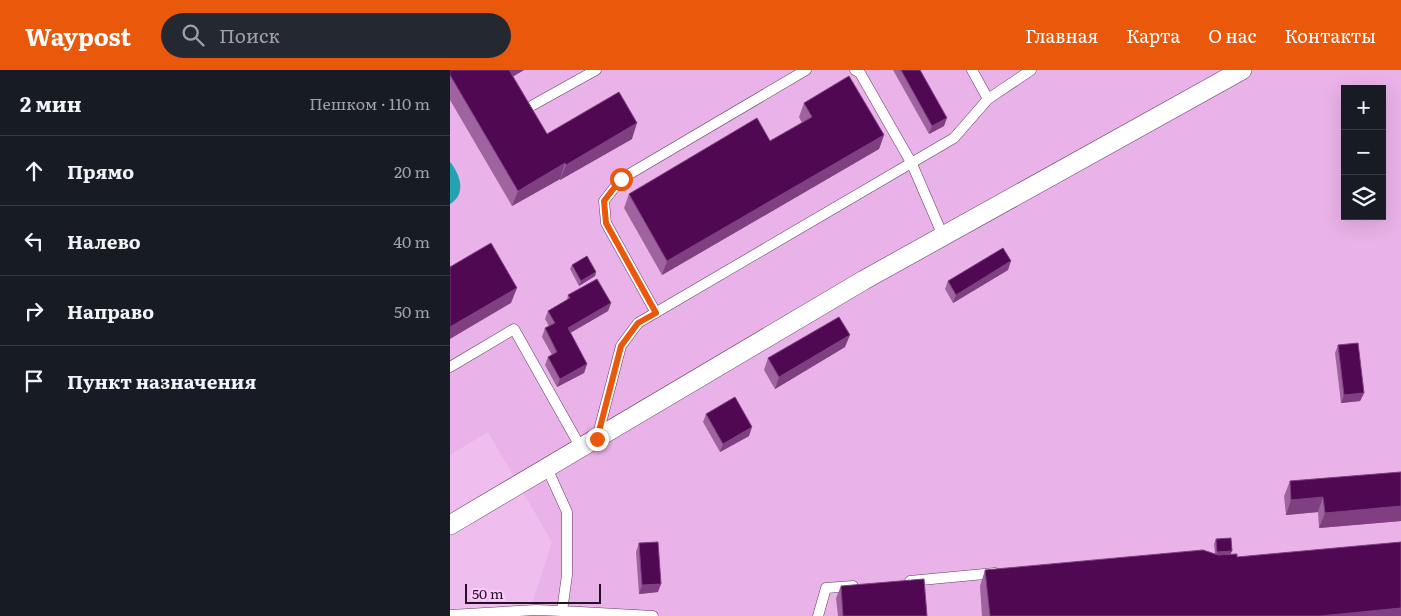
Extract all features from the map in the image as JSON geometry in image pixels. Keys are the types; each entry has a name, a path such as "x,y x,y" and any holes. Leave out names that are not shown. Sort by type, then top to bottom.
{"street":[{"path":"450,525 864,280 1242,70"}],"lane":[{"path":"533,106 596,70"},
{"path":"656,313 606,223 604,201 621,179 806,70"},
{"path":"855,70 860,73 912,164 943,236"},
{"path":"972,70 988,99"},
{"path":"589,444 621,346 638,323 954,138 988,99 1031,70"},
{"path":"450,367 514,330 589,444"},
{"path":"547,468 567,512 567,575 562,611"},
{"path":"895,582 1003,572"},
{"path":"818,616 826,588 866,584"},
{"path":"450,614 536,610 653,616"}],"shaded area":[{"path":"450,70 1401,70 1401,616 528,616 552,542 488,432 450,455"},
{"path":"450,162 457,172 460,189 459,195 450,204"}],"building":[{"path":"450,70 509,70 547,134 619,92 637,123 518,191 450,75"},
{"path":"901,70 920,70 947,118 932,126"},
{"path":"849,76 884,135 667,261 629,194 757,118 770,141 812,117 804,103"},
{"path":"491,243 517,288 450,327 450,267"},
{"path":"1003,248 1011,261 956,295 948,281"},
{"path":"587,256 596,272 581,281 572,265"},
{"path":"597,279 611,303 568,328 587,364 560,379 548,357 557,352 545,328 555,323 548,311 570,298 568,295"},
{"path":"839,317 850,335 779,377 768,358"},
{"path":"1358,343 1364,393 1344,395 1338,345"},
{"path":"735,397 752,427 723,444 706,414"},
{"path":"1401,472 1401,506 1325,513 1323,497 1291,500 1290,481"},
{"path":"1231,538 1232,551 1217,552 1216,539"},
{"path":"658,542 661,584 642,585 639,543"},
{"path":"1401,542 1401,608 1320,616 990,616 985,570 1203,550 1218,555 1237,554 1237,557"},
{"path":"924,579 927,616 843,616 841,586"}],"route":[{"path":"597,439 621,346 638,323 656,313 606,223 604,201 621,179"}]}
